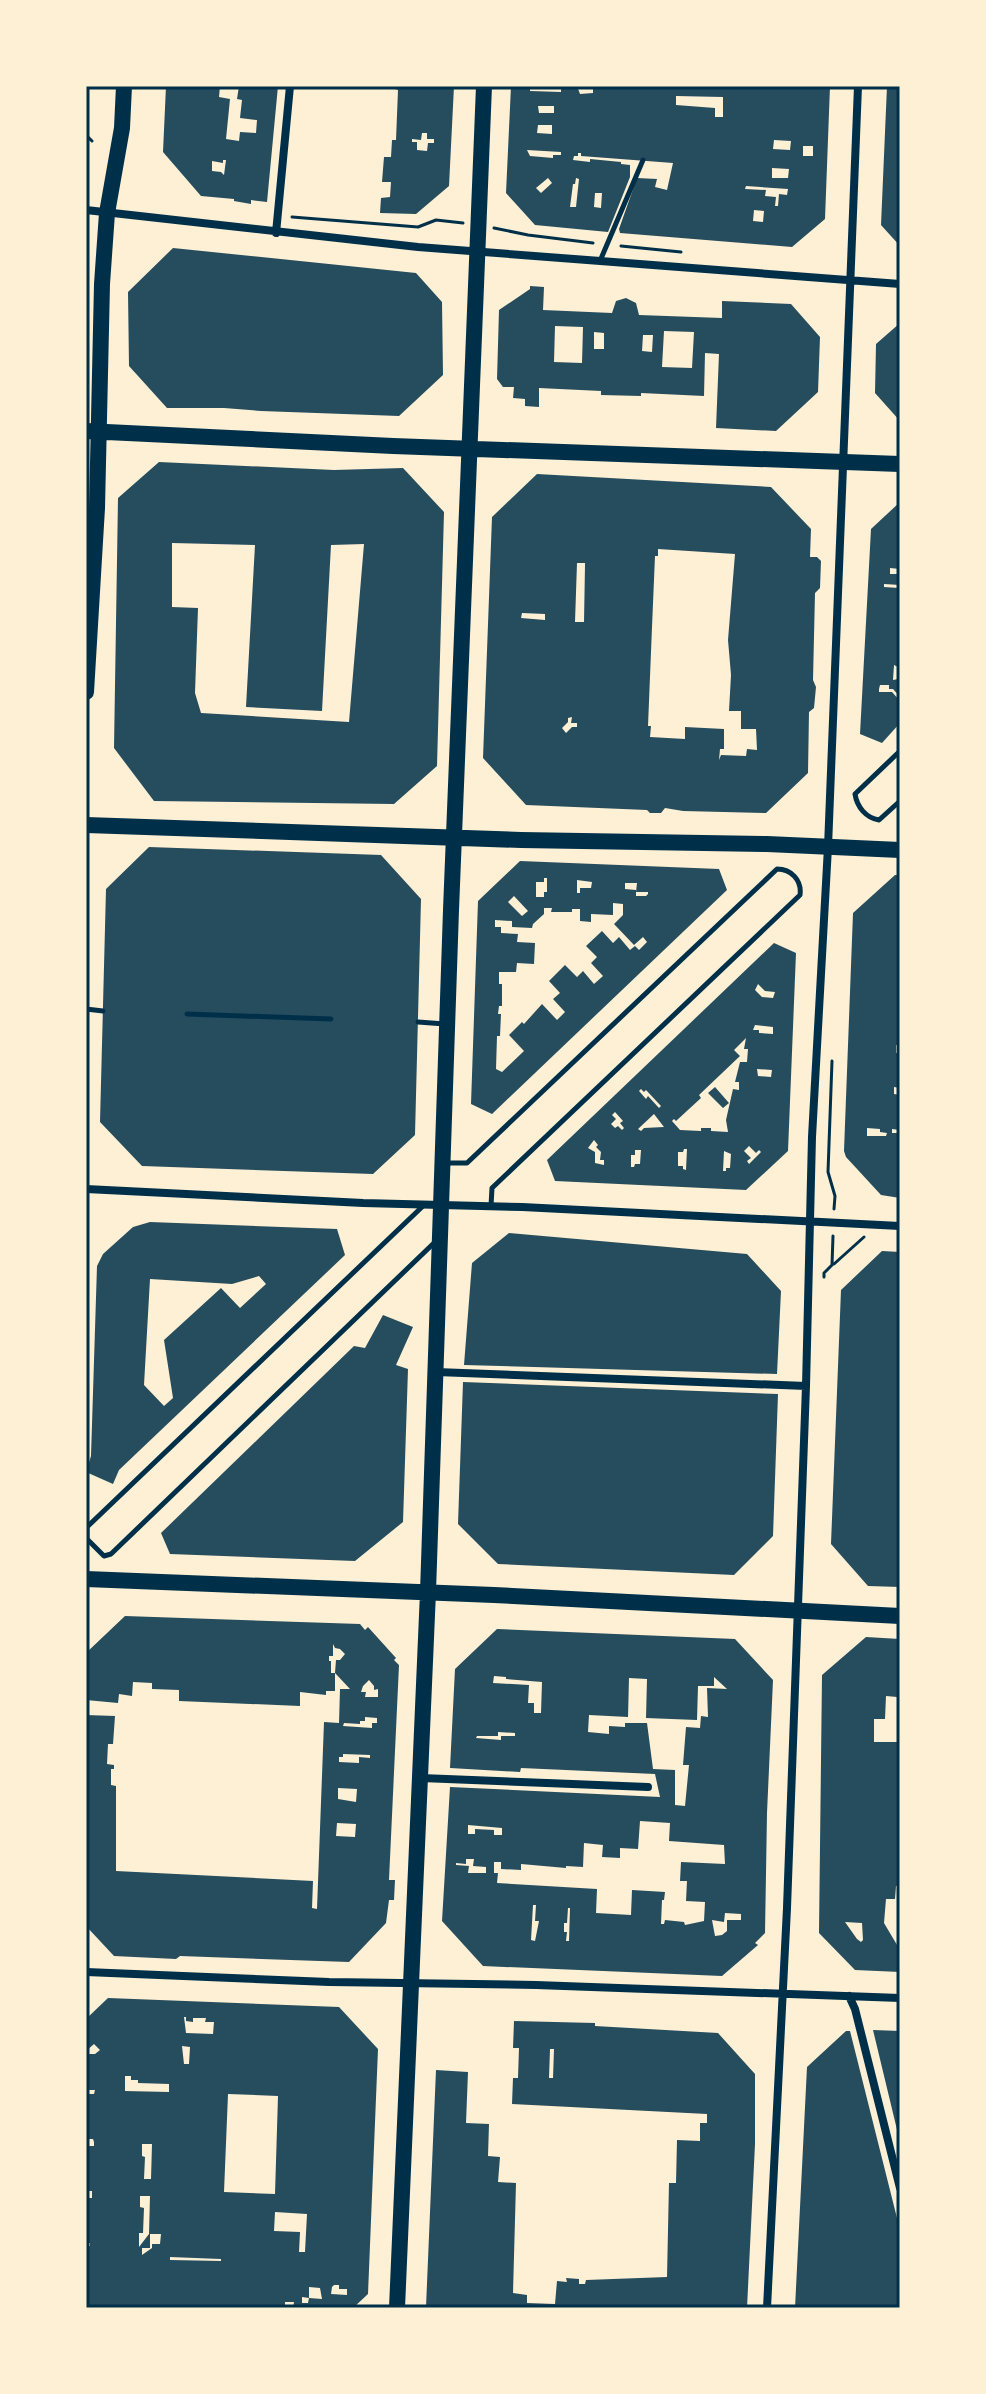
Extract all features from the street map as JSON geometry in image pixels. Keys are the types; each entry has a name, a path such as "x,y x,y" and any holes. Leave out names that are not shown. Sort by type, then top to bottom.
{"main road":[{"path":"86,692 97,508 92,432 107,213 122,128 124,86"},
{"path":"397,2308 435,1372 439,1239 432,1205 443,1163 484,86"},
{"path":"92,432 900,464"},
{"path":"86,825 900,850"},
{"path":"86,1579 428,1592 900,1616"}],"street":[{"path":"276,233 290,86"},
{"path":"767,2308 787,1908 812,1137 828,847 858,86"},
{"path":"86,210 276,233 476,252 900,284"},
{"path":"86,1189 900,1226"},
{"path":"435,1372 806,1386"},
{"path":"420,1778 648,1787"},
{"path":"86,1972 900,1998"},
{"path":"849,1996 855,2009 900,2188"}],"lane":[{"path":"599,262 643,160"},
{"path":"900,751 855,794 862,811 872,819 879,820 900,801"},
{"path":"443,1163 467,1163 777,869 786,870 794,876 801,888 800,895 492,1188 491,1207"},
{"path":"86,1009 103,1011"},
{"path":"187,1014 331,1019"},
{"path":"418,1022 447,1024"},
{"path":"432,1205 87,1527 87,1539 104,1556 111,1554 439,1239"}],"path":[{"path":"86,135 92,141"},
{"path":"278,216 418,227 436,220"},
{"path":"499,229 608,245 687,252"},
{"path":"832,1057 828,1172 835,1196"},
{"path":"832,1265 864,1237 876,1238"}],"building":[{"path":"166,86 220,86 219,97 230,99 226,139 239,141 240,132 256,133 257,120 240,118 242,100 237,99 239,86 278,86 267,202 251,200 251,204 201,196 163,152","holes":["226,160 224,175 212,171 212,161 223,163"]},
{"path":"395,86 454,86 449,186 416,214 380,213 381,198 390,197 391,182 382,182 384,157 391,157 392,140 396,140 398,90","holes":["422,133 427,133 427,139 434,139 434,143 428,143 427,151 417,150 417,142 412,142 412,139 421,140"]},
{"path":"511,86 530,86 530,91 561,92 561,86 577,86 580,94 593,93 593,89 583,86 830,86 825,219 792,247 620,233 637,178 657,179 655,187 667,190 673,163 581,156 581,153 574,156 573,160 590,162 590,159 630,165 630,177 608,232 535,225 506,193","holes":["676,96 723,97 723,117 715,117 715,108 676,105","538,106 554,106 554,113 539,113","538,125 552,125 552,134 537,133","774,140 791,141 790,150 773,149","803,146 813,146 813,156 803,156","527,150 561,152 561,155 553,155 553,158 530,156","772,168 789,169 788,178 772,178","548,178 552,183 541,193 536,188","576,178 579,179 576,207 570,207 573,184","746,186 788,189 787,195 779,194 778,206 775,206 776,197 765,196 766,190 745,189","595,193 602,193 601,208 594,207","754,210 764,211 763,222 753,221"]},
{"path":"887,86 900,86 900,198 897,198 897,203 900,204 900,246 881,225"},
{"path":"173,248 416,273 442,302 443,375 399,416 167,408 129,366 128,292"},
{"path":"530,286 544,287 543,310 612,313 616,301 626,298 636,303 639,315 722,318 722,301 791,304 820,337 818,392 776,431 716,428 719,354 705,353 704,396 601,395 601,391 539,388 539,407 525,406 525,399 513,398 514,387 503,387 497,379 499,310","holes":["555,326 583,327 582,363 554,362","664,331 694,332 692,368 662,367","594,332 604,333 604,349 594,349","643,335 653,335 652,352 642,351"]},
{"path":"900,323 900,421 875,393 876,344"},
{"path":"159,462 334,470 403,468 444,512 437,766 394,804 154,801 114,748 118,498","holes":["172,543 255,545 246,707 322,711 331,545 364,544 349,722 201,713 195,693 198,608 172,607"]},
{"path":"537,474 771,487 811,529 810,557 821,561 820,588 815,593 813,680 816,687 814,708 809,712 808,773 766,813 665,808 661,813 650,813 647,810 526,805 483,758 492,517","holes":["658,549 735,554 728,640 731,675 729,711 741,711 741,729 756,729 757,750 747,749 746,756 721,755 719,760 720,749 724,749 724,729 685,727 685,739 650,737 655,556 658,556","577,563 585,563 584,622 575,622","522,613 545,614 545,620 521,618","572,717 571,723 577,723 577,727 566,733 562,728"]},
{"path":"900,502 900,569 890,568 890,574 900,574 900,585 884,584 884,587 899,588 900,591 900,668 894,665 893,680 900,681 900,697 889,689 889,685 880,685 879,692 892,692 900,701 900,723 882,743 860,734 871,529"},
{"path":"149,847 381,855 421,899 415,1135 373,1174 142,1166 100,1122 106,889"},
{"path":"520,861 719,869 727,890 492,1114 471,1104 478,901","holes":["547,878 544,897 536,897 536,882 544,882","577,880 592,882 591,888 580,888 580,893 577,893","625,883 637,883 636,890 625,889","636,892 648,892 646,896 636,896","514,896 528,911 522,916 508,902","613,903 623,904 623,915 614,924 634,945 643,937 647,942 639,950 635,946 630,950 619,937 613,943 602,931 586,946 597,957 591,963 603,976 594,984 583,971 577,977 565,965 549,981 560,993 553,999 565,1012 557,1020 542,1004 509,1035 524,1051 502,1072 496,1069 501,1014 498,1014 499,1006 502,1006 499,972 516,972 517,963 534,964 535,943 517,942 518,934 501,933 501,927 495,927 495,920 512,921 512,927 532,928 544,914 544,908 552,908 551,912 580,909 580,921 591,922 591,914 613,915"]},
{"path":"895,875 900,875 900,1004 897,1012 900,1012 900,1045 896,1045 896,1053 900,1053 900,1088 894,1087 894,1094 900,1095 900,1130 892,1129 892,1133 900,1133 900,1173 897,1175 900,1175 900,1198 881,1195 844,1151 853,913","holes":["867,1128 880,1129 880,1132 887,1133 886,1136 867,1136"]},
{"path":"774,943 796,953 788,1151 746,1190 555,1181 547,1160","holes":["758,984 765,991 775,992 773,998 762,997 755,990","755,1025 773,1027 773,1034 759,1033 759,1030 753,1030","746,1038 744,1049 748,1049 747,1062 740,1062 735,1082 739,1082 739,1090 733,1089 726,1120 728,1132 711,1131 711,1128 680,1130 672,1121 676,1121 701,1098 699,1095 740,1056 734,1050","757,1069 772,1070 771,1077 758,1076","641,1089 646,1090 661,1106 659,1108 648,1096 646,1099 639,1091","615,1112 623,1121 620,1123 624,1128 615,1128 611,1124 616,1119 612,1115","654,1114 664,1127 644,1128 641,1131 638,1129","594,1140 604,1165 595,1163 595,1152 588,1148","749,1146 756,1153 761,1152 749,1164 747,1161 751,1158 744,1151","687,1149 686,1170 678,1166 678,1152","635,1150 641,1150 640,1164 631,1167 631,1155 635,1155","724,1151 731,1154 730,1168 723,1171"]},
{"path":"715,1087 729,1103 723,1108 708,1093"},
{"path":"150,1222 337,1229 345,1255 119,1470 113,1484 86,1472 91,1456 97,1266 103,1254 133,1227","holes":["259,1276 266,1284 240,1308 221,1288 164,1340 173,1398 164,1406 144,1385 150,1279 232,1284"]},
{"path":"509,1233 747,1254 781,1291 777,1374 464,1365 472,1263"},
{"path":"882,1251 900,1252 900,1587 868,1586 831,1544 841,1290"},
{"path":"383,1315 413,1327 396,1365 408,1369 403,1522 355,1561 170,1554 161,1533 354,1346 365,1348"},
{"path":"463,1382 778,1394 773,1536 734,1575 498,1564 458,1524"},
{"path":"125,1616 360,1624 365,1630 368,1627 396,1658 394,1660 399,1665 389,1880 395,1880 394,1900 389,1900 386,1923 349,1962 114,1956 86,1926 86,1715 115,1716 113,1744 108,1744 107,1764 114,1765 111,1785 116,1786 116,1871 313,1881 312,1908 317,1909 324,1722 339,1723 340,1689 350,1689 335,1673 335,1691 326,1691 326,1695 300,1692 300,1706 179,1701 179,1690 152,1689 152,1683 133,1682 132,1696 119,1694 118,1703 86,1700 86,1653","holes":["333,1644 345,1654 336,1660 335,1673 331,1673 329,1656 333,1656","369,1680 374,1690 378,1689 378,1697 365,1697 366,1692 361,1692","365,1717 377,1718 372,1728 343,1726 344,1723 360,1724 360,1721 365,1721","343,1754 370,1755 370,1758 359,1757 359,1763 339,1762 339,1757","338,1788 357,1789 356,1802 338,1799","337,1823 356,1824 355,1837 336,1836"]},
{"path":"497,1629 735,1639 773,1680 765,1933 755,1943 758,1945 722,1976 483,1966 442,1921 450,1787 660,1797 655,1774 450,1768 455,1669","holes":["494,1676 542,1682 541,1713 534,1713 534,1703 528,1703 529,1685 493,1683","714,1677 727,1689 707,1688 708,1717 701,1716 700,1728 686,1727 683,1765 689,1765 685,1806 675,1805 675,1770 653,1769 647,1723 609,1726 609,1734 588,1732 589,1715 628,1717 629,1678 647,1679 646,1718 697,1720 698,1686 714,1686","498,1732 515,1733 515,1736 501,1736 501,1740 477,1736 498,1736","640,1821 670,1823 669,1841 724,1845 725,1864 681,1862 680,1881 687,1881 686,1901 705,1902 704,1921 685,1925 684,1922 665,1920 661,1924 665,1892 632,1890 631,1915 596,1913 597,1889 497,1883 498,1873 494,1873 494,1862 501,1862 501,1869 521,1870 521,1864 583,1867 584,1843 603,1845 602,1857 620,1858 620,1848 638,1849","468,1825 502,1828 502,1835 494,1835 494,1830 475,1829 475,1834 468,1834","466,1859 474,1859 473,1866 486,1867 486,1873 468,1873 469,1866 456,1863 466,1864","533,1905 536,1905 535,1921 539,1921 535,1941 531,1940","570,1908 569,1941 566,1941 567,1932 564,1932 564,1923 567,1923","725,1913 741,1914 741,1920 727,1920 727,1931 715,1936 712,1920 724,1922"]},
{"path":"866,1637 900,1639 900,1705 897,1705 897,1697 886,1696 885,1719 874,1719 874,1742 900,1742 900,1885 896,1886 895,1899 886,1899 884,1923 900,1950 900,1972 855,1970 819,1933 822,1675","holes":["845,1922 862,1923 863,1940 861,1942"]},
{"path":"108,1998 339,2007 378,2049 368,2294 353,2308 293,2308 294,2302 285,2302 285,2308 86,2308 86,2246 90,2243 86,2243 86,2198 92,2198 92,2191 86,2191 86,2146 94,2146 94,2142 93,2139 86,2139 86,2094 94,2094 95,2090 86,2090 86,2054 95,2054 100,2050 94,2044 86,2051 86,2019","holes":["184,2017 186,2021 206,2018 205,2022 214,2022 213,2034 186,2033","182,2046 190,2047 189,2064 184,2064","125,2076 131,2076 131,2080 138,2080 138,2083 169,2084 169,2092 125,2091","228,2094 278,2096 275,2194 224,2192","142,2144 152,2144 151,2179 144,2179","140,2196 150,2196 149,2234 139,2247 144,2208 140,2207","275,2212 307,2214 305,2252 299,2252 300,2232 274,2231","150,2234 161,2234 160,2244 152,2244 152,2248 142,2255 142,2248 150,2248","170,2257 221,2259 170,2260","334,2285 347,2289 347,2295 331,2294","309,2287 320,2288 322,2299 309,2298"]},
{"path":"514,2021 595,2023 595,2026 718,2033 755,2074 747,2308 426,2307 436,2070 468,2072 466,2123 489,2124 488,2156 500,2157 498,2182 516,2183 513,2293 527,2295 527,2303 555,2304 557,2281 567,2282 566,2278 579,2279 579,2284 585,2284 586,2280 667,2277 669,2183 676,2183 677,2140 700,2141 700,2123 707,2123 707,2114 512,2104 513,2078 518,2078 519,2048 513,2048","holes":["550,2049 554,2049 553,2078 549,2078"]},
{"path":"873,2030 900,2031 900,2138 899,2138"},
{"path":"846,2031 850,2031 900,2230 900,2308 795,2308 807,2067"}]}
